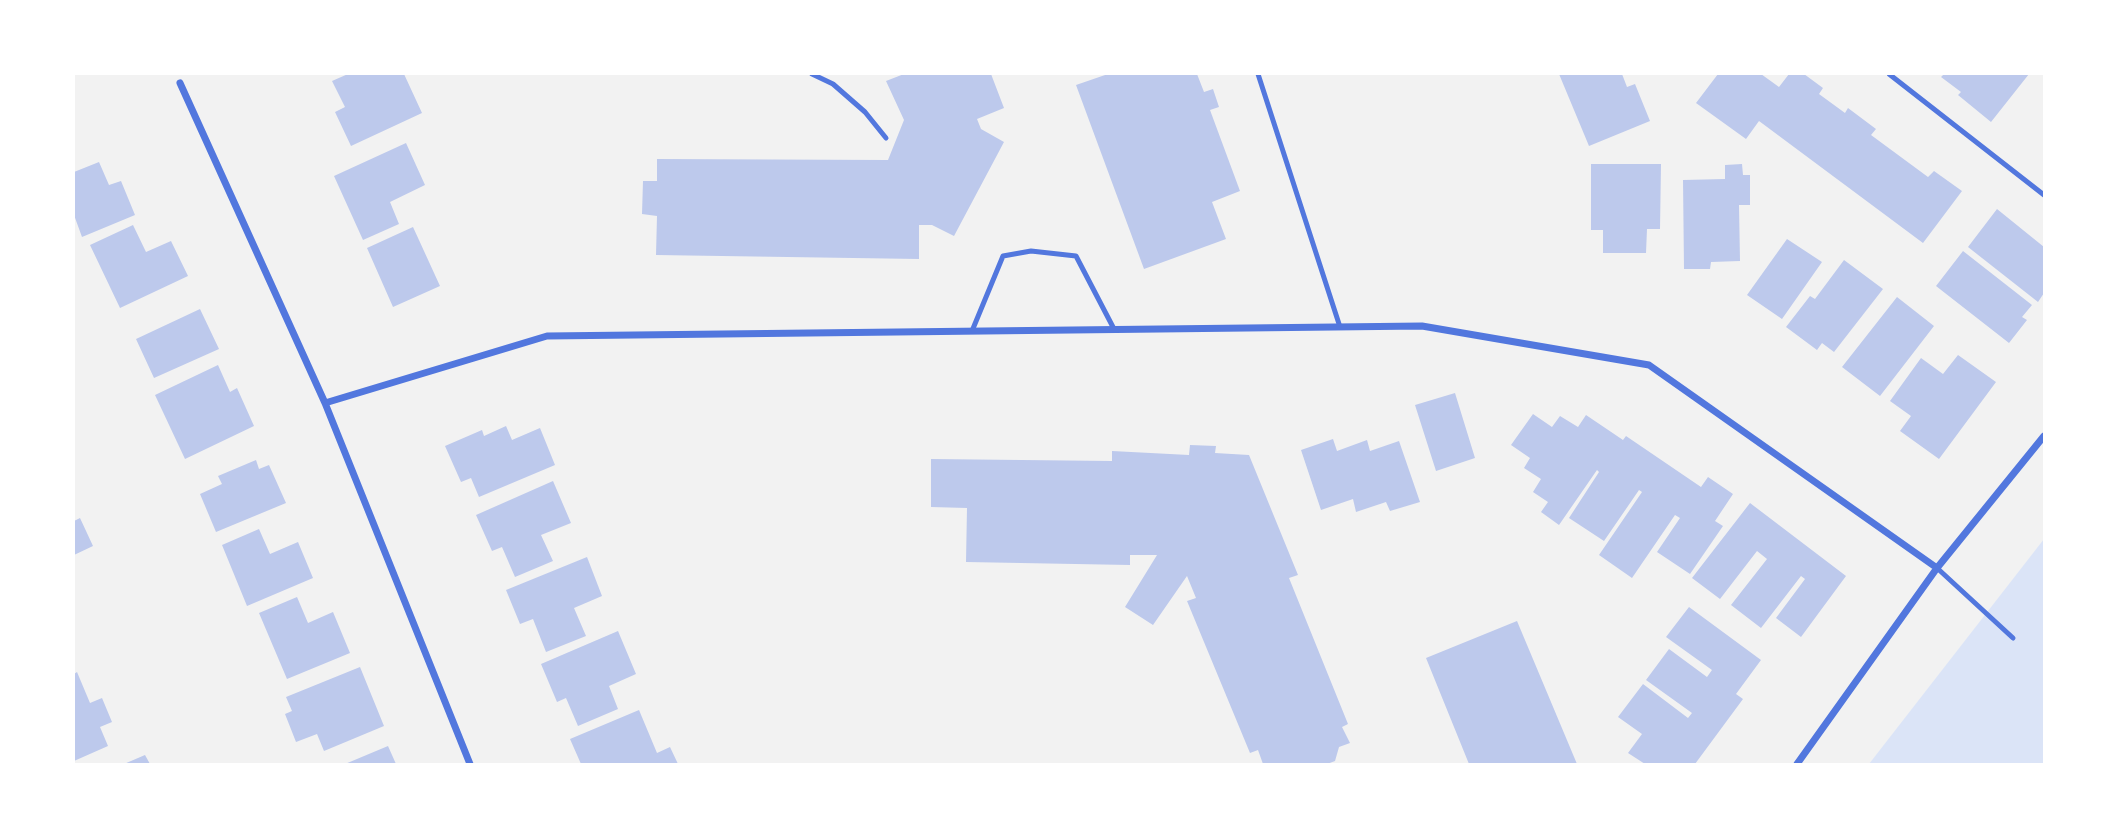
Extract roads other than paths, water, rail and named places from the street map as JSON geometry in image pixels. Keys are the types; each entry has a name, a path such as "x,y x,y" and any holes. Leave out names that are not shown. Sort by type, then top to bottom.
{"street":[{"path":"180,83 325,403 470,765"},
{"path":"325,403 548,336 1422,326 1649,365 1937,568"},
{"path":"1797,765 1937,568 2045,436"}],"lane":[{"path":"812,74 833,84 865,112 886,138"},
{"path":"1258,74 1340,327"},
{"path":"1889,74 2045,195"},
{"path":"972,331 1003,256 1031,251 1076,256 1114,330"},
{"path":"1937,568 2013,638"}]}
